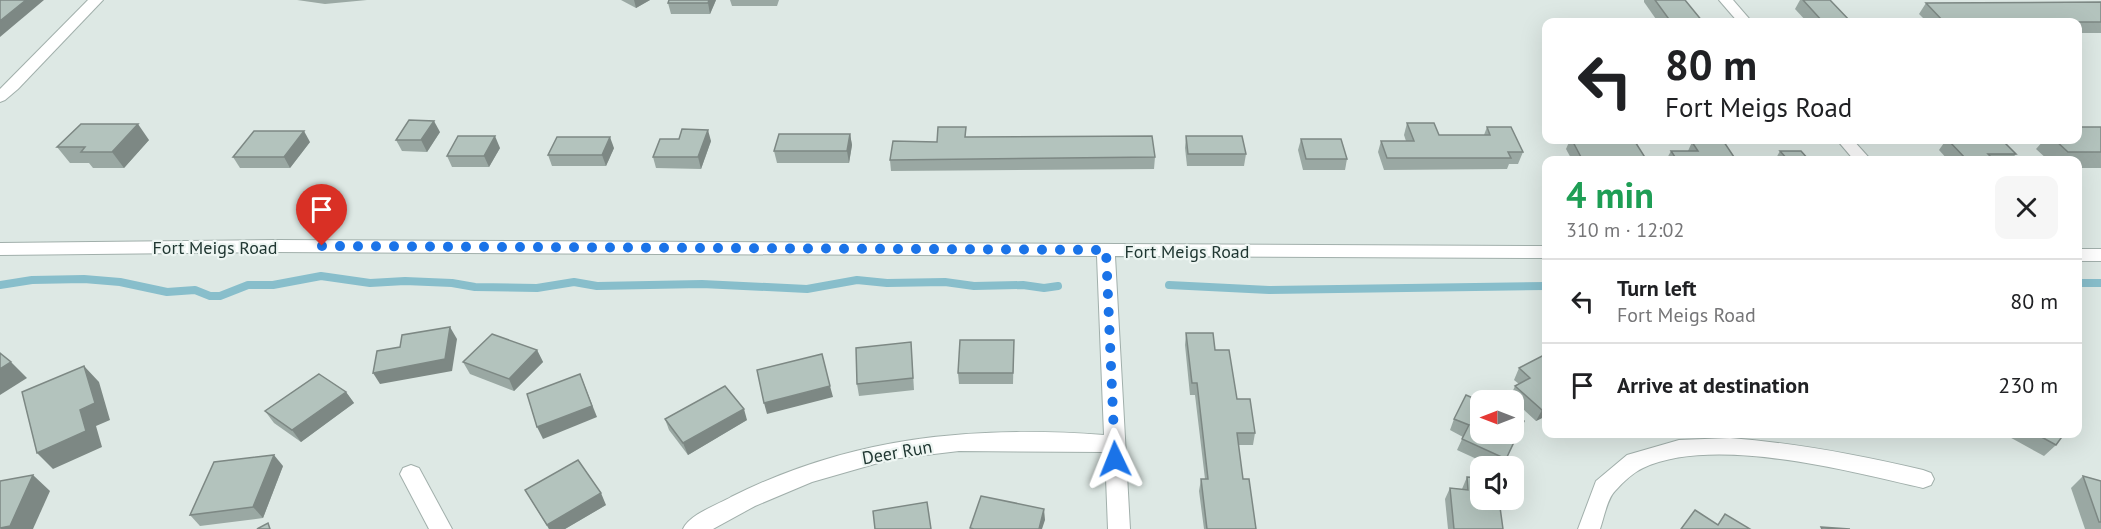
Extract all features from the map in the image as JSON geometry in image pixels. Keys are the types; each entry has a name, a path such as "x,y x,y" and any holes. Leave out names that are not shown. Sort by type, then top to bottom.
{"street":[{"path":"0,98 43,56 78,15 96,0"},
{"path":"1726,0 1742,18"},
{"path":"1849,144 1859,156"},
{"name":"Fort Meigs Road","path":"0,249 275,246 1542,252"},
{"path":"1106,250 1119,529"},
{"path":"2082,255 2101,255"},
{"name":"Deer Run","path":"694,529 769,489 808,473 866,456 924,445 963,442 1085,441 1114,444"},
{"path":"1589,529 1595,502 1615,474 1640,458 1679,449 1767,448 1923,479"},
{"path":"411,474 441,529"}],"building":[{"path":"0,0 26,0 0,21"},
{"path":"669,0 709,0 708,3 668,3"},
{"path":"1655,0 1685,0 1700,18 1668,18"},
{"path":"1803,0 1830,0 1847,18 1819,18"},
{"path":"2101,2 2101,22 2082,22 2082,18 1940,18 1926,3"},
{"path":"409,120 434,121 421,140 396,140"},
{"path":"1407,123 1434,123 1439,135 1490,135 1487,127 1511,127 1523,152 1508,152 1511,158 1387,158 1381,141 1414,141"},
{"path":"81,124 138,124 112,152 81,152 85,147 57,147"},
{"path":"938,127 966,127 965,137 1152,136 1155,157 890,160 893,141 937,142"},
{"path":"2082,127 2101,127 2101,152 2068,152 2059,144 2082,144"},
{"path":"682,129 708,130 698,157 653,157 660,139 679,139"},
{"path":"254,131 304,131 284,157 233,157"},
{"path":"779,134 850,134 847,151 774,151"},
{"path":"458,136 495,136 484,156 447,156"},
{"path":"1186,136 1242,136 1246,154 1188,154"},
{"path":"557,137 610,137 602,155 548,155"},
{"path":"1301,139 1341,139 1347,159 1306,159"},
{"path":"1574,144 1637,144 1644,156 1580,156"},
{"path":"1693,144 1725,144 1733,156 1674,156 1671,151 1698,151"},
{"path":"1952,144 2006,144 2016,154 1988,154 1990,156 1963,156"},
{"path":"1780,151 1801,151 1805,156 1784,156"},
{"path":"450,327 445,359 373,373 377,351 400,347 402,335"},
{"path":"1186,333 1213,333 1215,350 1229,350 1237,399 1250,399 1255,433 1237,433 1243,479 1249,479 1256,529 1207,529 1201,479 1208,479 1197,383 1192,383"},
{"path":"492,334 537,350 509,379 463,362"},
{"path":"960,340 1014,340 1013,373 958,373"},
{"path":"911,342 913,378 857,384 856,348"},
{"path":"0,353 11,362 0,369"},
{"path":"822,354 830,386 764,403 757,370"},
{"path":"1542,356 1542,410 1524,394 1524,390 1520,390 1515,386 1530,378 1519,368"},
{"path":"84,366 95,403 80,410 86,431 37,453 22,392"},
{"path":"319,374 346,392 292,430 265,411"},
{"path":"580,374 592,406 537,427 527,394"},
{"path":"725,386 744,409 683,443 665,419"},
{"path":"1466,395 1470,397 1470,443 1462,439 1469,425 1454,419"},
{"path":"2043,438 2061,438 2056,445"},
{"path":"1473,444 1513,444 1507,456 1499,456"},
{"path":"274,455 253,507 190,515 214,462"},
{"path":"578,460 601,493 547,525 525,490"},
{"path":"33,475 10,526 0,528 0,481"},
{"path":"2083,476 2101,481 2101,522 2099,522"},
{"path":"1467,477 1470,477 1470,510 1500,510 1503,529 1454,529 1450,488 1468,490"},
{"path":"981,496 1044,509 1039,529 970,528"},
{"path":"927,502 931,529 875,529 873,511"},
{"path":"1695,510 1718,525 1725,514 1750,529 1681,529"},
{"path":"268,523 270,529 257,529"},
{"path":"1821,527 1850,529 1822,529"}],"waterway":[{"path":"0,285 32,280 84,279 120,282 167,292 195,290 210,296 220,296 248,285 273,285 321,276 370,283 405,281 452,283 475,287 537,288 574,282 597,286 702,284 807,289 857,280 887,283 945,282 974,286 1023,285 1044,288 1058,286"},
{"path":"2082,283 2101,283"},
{"path":"1169,285 1269,290 1542,286"}],"route":[{"path":"322,246 1106,250 1115,459"}]}
